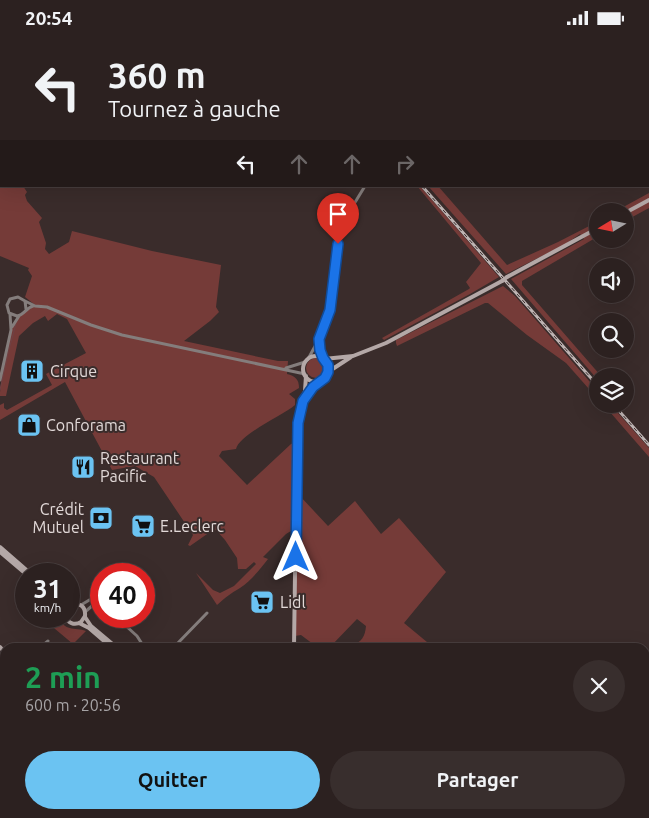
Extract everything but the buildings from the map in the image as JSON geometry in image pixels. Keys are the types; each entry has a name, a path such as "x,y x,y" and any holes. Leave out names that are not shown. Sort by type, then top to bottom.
{"street":[{"path":"294,643 297,431 303,401 304,368 319,339 330,310 341,231 346,217 364,187"},
{"path":"634,208 649,200"},
{"path":"328,372 353,356 398,337 589,233"},
{"path":"0,380 10,330 10,314 7,307 10,299 18,297 35,306 47,307 80,321 122,335 283,368 305,375 312,381 319,381"},
{"path":"25,301 26,309"},
{"path":"10,330 26,309 35,306"},
{"path":"10,314 19,316"},
{"path":"303,401 319,381 325,378 328,372 328,365 320,350 319,339"},
{"path":"283,368 296,366 314,356 323,358 353,356"},
{"path":"0,547 18,563"},
{"path":"0,552 15,565"},
{"path":"90,600 81,605 85,611 85,617 91,626 111,643"},
{"path":"85,611 90,607"},
{"path":"178,643 207,613"},
{"path":"80,622 85,617"},
{"path":"80,624 89,628 106,643"},
{"path":"128,628 141,643"}],"shaded area":[{"path":"0,187 24,187 27,192 25,195 27,201 42,218 39,222 46,243 45,249 49,254 69,242 72,231 152,251 221,265 216,307 219,312 184,341 278,361 288,361 287,374 296,378 299,388 289,394 295,399 295,405 253,431 239,443 236,449 222,451 219,456 247,485 291,444 296,442 296,494 328,526 355,501 381,534 399,518 446,572 404,623 428,643 356,643 364,636 366,626 357,619 334,643 312,643 301,635 295,636 296,528 286,534 263,557 268,559 252,578 217,605 196,573 213,590 220,593 234,586 256,564 254,562 246,569 238,569 237,558 216,530 190,546 188,545 193,535 154,477 135,466 112,470 65,382 0,420 0,405 4,403 4,408 7,410 52,385 46,374 86,353 67,319 57,314 48,321 45,316 33,323 19,336 6,396 0,396 5,357 13,325 18,317 35,305 25,297 32,276 28,270 29,268 0,256"},
{"path":"418,187 421,187 499,277 384,340 382,338 469,289 466,282 481,263"},
{"path":"429,187 439,187 507,265 589,226 589,242 522,281 522,285 594,368 589,368 589,370 511,279 584,239 580,234 564,245 506,274"},
{"path":"649,193 649,208 634,216 634,203 631,203"},
{"path":"503,286 515,296 589,381 589,389 566,363 527,335 488,303 397,346 396,340"},
{"path":"316,358 323,361 326,368 323,375 316,378 309,375 306,368 309,361"},
{"path":"611,413 618,413 649,448 649,457"},
{"path":"54,628 86,631 72,643"}],"waterway":[{"path":"0,390 16,324"}],"railway":[{"path":"423,187 589,376"},
{"path":"621,413 649,445"}],"place":[{"name":"Cirque","path":"32,371"},
{"name":"Conforama","path":"29,425"},
{"name":"Restaurant Pacific","path":"83,467"},
{"name":"Crédit Mutuel","path":"101,518"},
{"name":"E.Leclerc","path":"143,526"},
{"name":"Lidl","path":"262,602"}],"route":[{"path":"296,557 296,443 298,423 303,401 313,387 325,378 329,368 320,350 319,339 330,310 338,244"}]}
